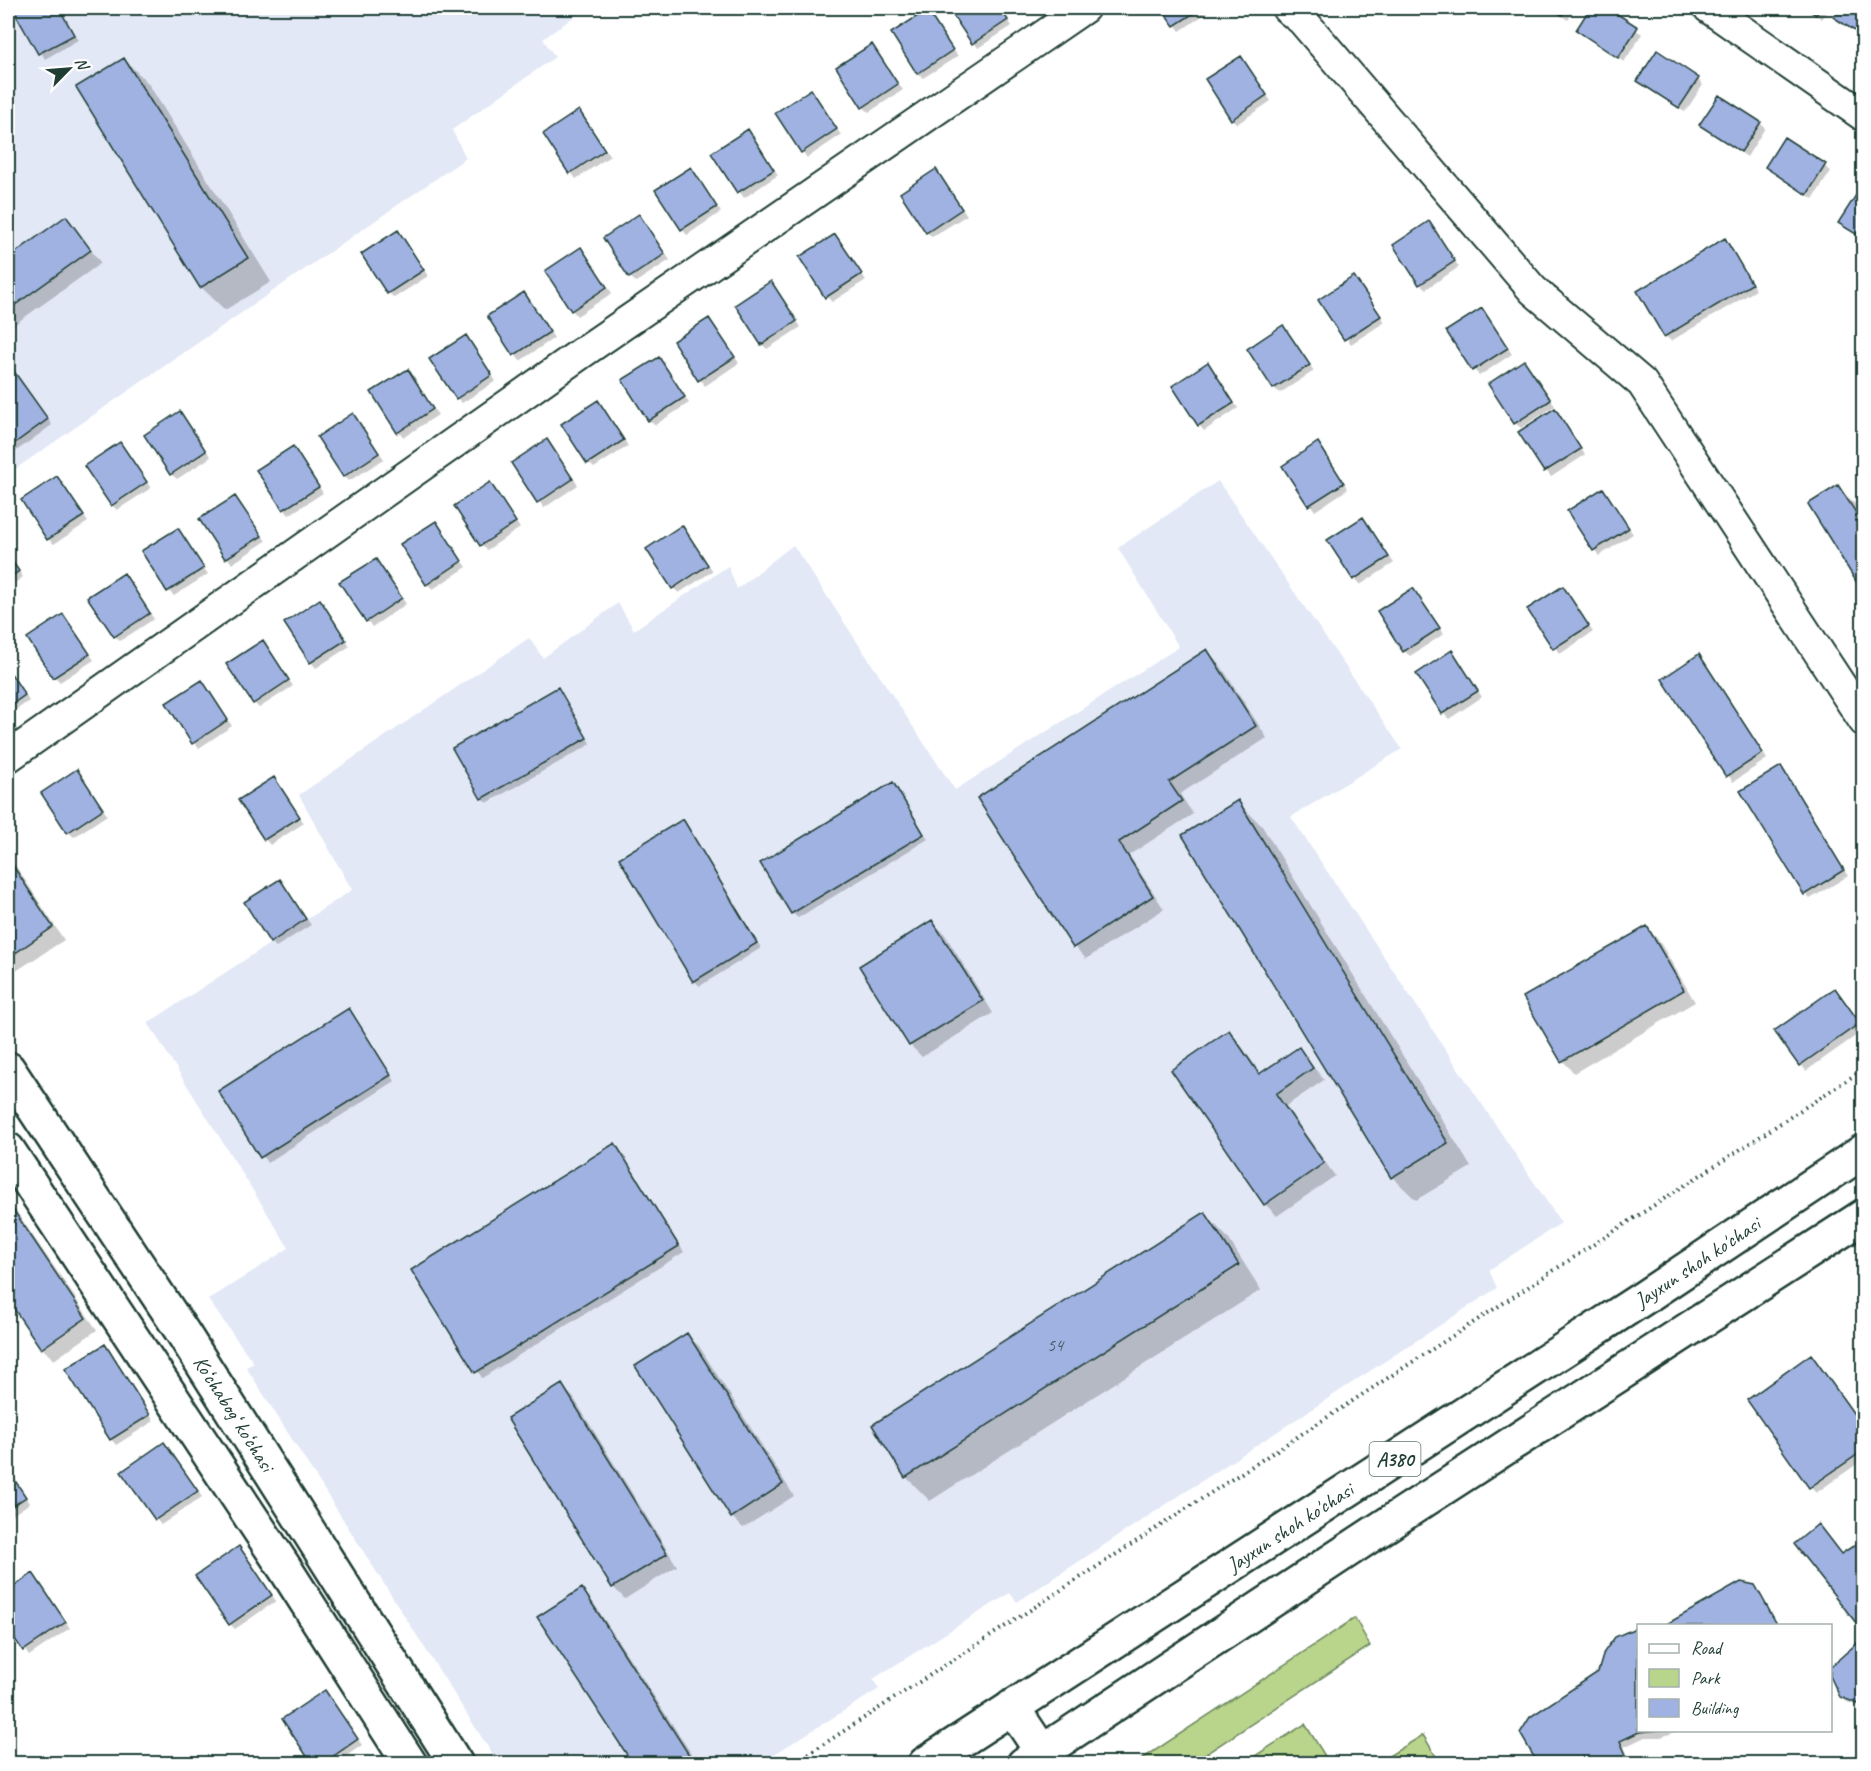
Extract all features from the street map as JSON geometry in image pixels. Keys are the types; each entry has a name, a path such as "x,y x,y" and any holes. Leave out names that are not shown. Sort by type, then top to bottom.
{"main road":[{"name":"Ko‘chabog‘ ko‘chasi","path":"8,1069 183,1333 456,1764"},
{"name":"Ko‘chabog‘ ko‘chasi","path":"8,1150 286,1570 410,1764"},
{"name":"Jayxun shoh ko'chasi","path":"925,1764 1693,1265 1863,1151"},
{"name":"A380","path":"1033,1758 1863,1216"},
{"path":"1693,1265 1718,1310"},
{"path":"144,1356 183,1333"},
{"path":"1012,1707 1033,1758"}],"street":[{"path":"8,757 583,352 1084,8"},
{"path":"1287,8 1302,20 1405,138 1533,290 1642,383 1863,721"},
{"path":"1709,8 1863,116"}],"path":[{"path":"793,1764 1863,1068"}],"shaded area":[{"path":"8,8 586,8 543,39 555,57 452,130 466,158 8,474"},
{"path":"1218,481 1402,749 1291,817 1561,1223 1489,1270 1497,1288 1017,1602 1010,1593 873,1679 879,1689 760,1763 498,1763 246,1367 254,1363 208,1300 289,1248 148,1023 352,890 299,795 529,638 543,658 618,603 634,630 728,566 737,589 793,545 955,790 1179,647 1118,548"}],"green space":[{"path":"1355,1618 1370,1646 1192,1763 1136,1763"},
{"path":"1305,1724 1325,1756 1314,1763 1244,1763"},
{"path":"1423,1735 1440,1763 1391,1763 1387,1757"}],"building":[{"path":"12,8 59,8 74,35 38,54"},
{"path":"948,8 1000,8 1008,20 972,44"},
{"path":"1161,8 1202,8 1174,26"},
{"path":"1550,8 1567,8 1562,15"},
{"path":"1590,8 1608,8 1638,27 1618,58 1576,30"},
{"path":"1805,8 1821,8 1816,15"},
{"path":"1840,8 1864,8 1864,37 1833,17"},
{"path":"927,10 953,50 917,74 891,33"},
{"path":"872,44 898,84 862,108 836,67"},
{"path":"1657,50 1699,78 1679,108 1637,81"},
{"path":"1241,56 1267,95 1231,120 1205,79"},
{"path":"124,58 248,258 200,288 76,87"},
{"path":"811,89 837,129 801,153 775,113"},
{"path":"1719,95 1761,122 1741,152 1699,125"},
{"path":"579,110 605,150 569,174 543,134"},
{"path":"748,129 774,170 737,193 711,153"},
{"path":"1784,137 1826,164 1807,195 1765,167"},
{"path":"691,167 717,207 681,230 655,190"},
{"path":"936,169 962,209 926,233 900,193"},
{"path":"1858,192 1864,196 1864,239 1838,223"},
{"path":"639,214 665,254 629,278 603,238"},
{"path":"66,216 91,250 8,310 8,258"},
{"path":"1429,221 1455,261 1419,285 1393,245"},
{"path":"398,230 424,270 387,294 361,254"},
{"path":"835,234 862,274 825,298 799,257"},
{"path":"1725,238 1752,284 1664,337 1637,291"},
{"path":"581,247 607,287 571,311 545,271"},
{"path":"1354,276 1381,316 1344,340 1318,300"},
{"path":"771,281 797,321 761,345 735,305"},
{"path":"524,292 550,332 513,356 487,316"},
{"path":"1482,308 1508,348 1472,371 1446,331"},
{"path":"709,318 735,357 698,381 673,341"},
{"path":"1283,325 1310,365 1273,389 1247,349"},
{"path":"466,335 492,375 456,399 429,359"},
{"path":"659,357 685,397 648,421 622,380"},
{"path":"1524,360 1551,400 1514,424 1488,384"},
{"path":"1208,362 1234,403 1198,426 1172,386"},
{"path":"8,363 48,419 8,448"},
{"path":"408,369 433,409 397,433 371,392"},
{"path":"598,400 624,440 587,464 561,424"},
{"path":"1555,408 1581,449 1544,472 1518,432"},
{"path":"180,411 206,451 170,475 144,435"},
{"path":"353,413 379,453 343,477 317,437"},
{"path":"547,439 573,479 537,503 511,463"},
{"path":"120,442 147,482 111,506 84,466"},
{"path":"1318,442 1344,483 1308,506 1282,466"},
{"path":"293,446 319,487 283,510 256,470"},
{"path":"57,476 84,516 47,540 21,500"},
{"path":"490,482 516,522 480,546 454,506"},
{"path":"1838,485 1864,525 1864,594 1808,504"},
{"path":"1603,488 1629,528 1593,551 1567,511"},
{"path":"235,496 262,536 225,559 199,519"},
{"path":"1363,517 1389,557 1353,580 1327,540"},
{"path":"436,521 462,561 426,585 400,544"},
{"path":"682,525 708,565 672,589 646,549"},
{"path":"178,528 204,568 167,592 141,551"},
{"path":"8,555 19,571 8,579"},
{"path":"376,559 402,598 366,622 339,582"},
{"path":"124,573 150,613 114,637 87,597"},
{"path":"1563,586 1589,626 1553,649 1527,609"},
{"path":"1413,588 1440,628 1403,652 1377,611"},
{"path":"320,599 346,640 310,663 284,623"},
{"path":"63,614 90,654 53,678 27,638"},
{"path":"263,640 289,680 253,704 226,664"},
{"path":"1207,649 1256,726 1169,782 1182,801 1119,842 1153,896 1073,948 977,798"},
{"path":"1452,650 1478,691 1442,714 1416,674"},
{"path":"1699,654 1763,753 1726,777 1662,679"},
{"path":"8,669 25,695 8,707"},
{"path":"202,680 228,720 192,744 166,703"},
{"path":"558,687 587,738 481,799 452,748"},
{"path":"1781,766 1844,870 1804,895 1740,791"},
{"path":"77,769 103,809 67,833 41,793"},
{"path":"274,777 300,817 264,840 238,800"},
{"path":"893,782 924,834 791,914 760,863"},
{"path":"1238,800 1448,1143 1391,1178 1182,835"},
{"path":"683,819 757,943 693,982 619,858"},
{"path":"8,858 53,927 8,958"},
{"path":"280,879 306,919 270,943 244,902"},
{"path":"932,920 983,1001 909,1046 859,966"},
{"path":"1647,926 1684,990 1561,1062 1523,997"},
{"path":"1835,988 1860,1023 1799,1066 1774,1031"},
{"path":"349,1008 391,1075 260,1158 218,1091"},
{"path":"1229,1030 1259,1074 1299,1047 1313,1068 1276,1094 1324,1163 1264,1205 1171,1070"},
{"path":"615,1143 679,1246 475,1373 411,1270"},
{"path":"8,1202 86,1318 41,1349 8,1300"},
{"path":"1205,1212 1239,1265 905,1478 872,1425"},
{"path":"687,1333 783,1484 731,1518 635,1366"},
{"path":"105,1344 150,1415 110,1440 65,1369"},
{"path":"1811,1354 1864,1428 1864,1450 1809,1488 1747,1400"},
{"path":"562,1384 667,1554 612,1588 507,1418"},
{"path":"164,1442 198,1491 155,1520 121,1472"},
{"path":"8,1470 26,1497 8,1509"},
{"path":"1818,1524 1841,1554 1864,1539 1864,1633 1794,1544"},
{"path":"239,1546 272,1595 229,1625 195,1576"},
{"path":"33,1573 66,1622 23,1651 8,1629 8,1591"},
{"path":"1741,1582 1755,1585 1777,1624 1667,1624"},
{"path":"582,1588 691,1758 682,1764 633,1764 537,1617"},
{"path":"1637,1627 1637,1732 1639,1732 1620,1741 1630,1764 1538,1764 1520,1733 1530,1717 1598,1672 1604,1652 1615,1637"},
{"path":"1864,1637 1864,1706 1840,1697 1832,1680 1832,1665"},
{"path":"325,1690 358,1739 322,1764 312,1764 282,1719"}]}
